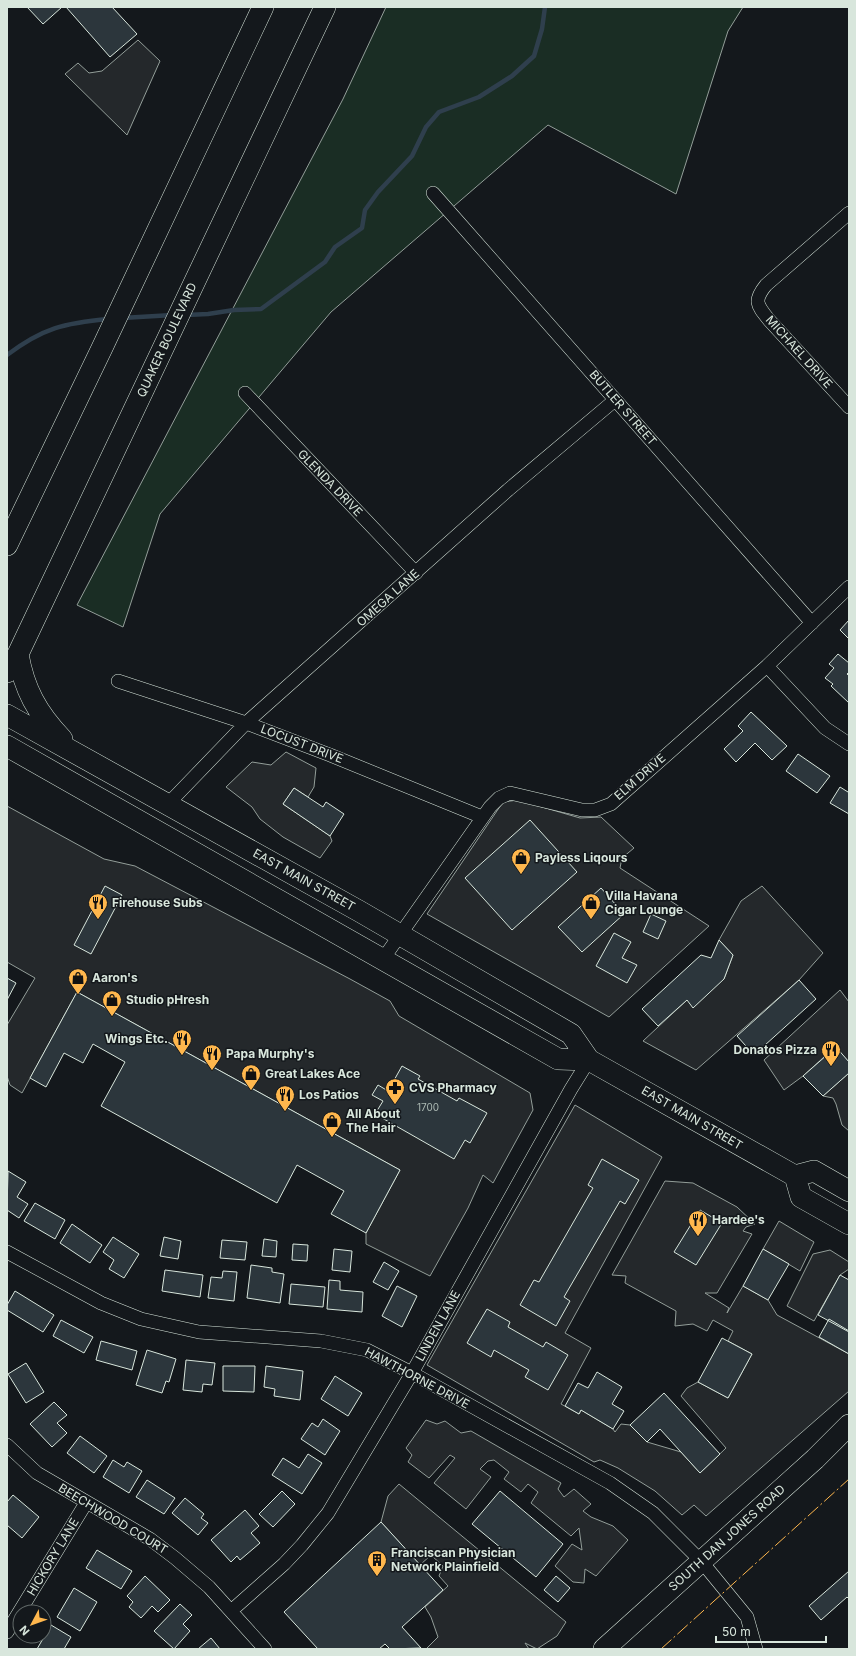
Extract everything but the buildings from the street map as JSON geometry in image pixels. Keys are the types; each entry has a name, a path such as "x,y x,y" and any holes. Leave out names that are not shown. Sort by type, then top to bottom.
{"main road":[{"path":"7,545 263,7"},
{"name":"QUAKER BOULEVARD","path":"7,672 18,654 325,7"},
{"path":"18,654 26,684 36,707 48,725 72,750"},
{"name":"EAST MAIN STREET","path":"7,715 72,750 400,935 571,1034 590,1060 795,1176"},
{"name":"EAST MAIN STREET","path":"7,746 558,1059 590,1060"},
{"path":"849,1191 814,1171 795,1176 801,1197 849,1224"},
{"name":"SOUTH DAN JONES ROAD","path":"604,1649 702,1562 771,1497 815,1459 849,1425"}],"street":[{"name":"BUTLER STREET","path":"433,193 812,623"},
{"name":"MICHAEL DRIVE","path":"849,213 766,285 758,295 757,302 769,320 849,407"},
{"name":"GLENDA DRIVE","path":"245,393 416,573"},
{"name":"OMEGA LANE","path":"168,804 246,723 508,490 615,400"},
{"name":"ELM DRIVE","path":"383,959 482,817 499,798 510,792 582,810 595,810 611,804 767,666 849,587"},
{"path":"767,666 820,724 835,736 849,744"},
{"name":"LOCUST DRIVE","path":"118,681 246,723 330,755 482,817"},
{"name":"LINDEN LANE","path":"231,1611 288,1559 328,1513 412,1373 567,1096 590,1060"},
{"name":"HAWTHORNE DRIVE","path":"7,1252 101,1303 141,1319 199,1332 320,1341 367,1350 412,1373 610,1483 654,1513 702,1562 747,1617 756,1649"},
{"name":"BEECHWOOD COURT","path":"7,1445 37,1473 150,1539 175,1558 209,1587 265,1649"},
{"name":"HICKORY LANE","path":"7,1632 86,1503"}],"green space":[{"path":"386,7 743,7 728,31 676,194 548,125 331,312 160,514 123,627 77,605 343,99"}],"shaded area":[{"path":"138,40 160,61 127,135 65,74 78,63 89,73 102,71"},
{"path":"286,752 316,768 314,787 308,797 294,788 283,804 330,836 332,841 320,858 283,837 260,819 252,807 226,787 252,762 271,765"},
{"path":"518,800 580,818 601,817 634,848 622,858 620,868 709,926 609,1017 427,914 503,802"},
{"path":"7,806 104,859 135,866 350,979 390,1001 399,1016 530,1093 533,1110 493,1183 483,1175 468,1208 430,1276 366,1244 366,1233 400,1170 77,992 22,1093 10,1085 7,1076 7,1025 35,978 7,962"},
{"path":"762,886 823,953 799,980 696,1070 643,1041 687,1000 724,979 733,955 719,940 741,901"},
{"path":"840,990 849,1002 849,1062 835,1047 803,1076 784,1090 764,1060"},
{"path":"849,1073 849,1131 842,1125 833,1098 823,1096"},
{"path":"575,1105 662,1157 565,1333 591,1348 561,1404 579,1414 581,1410 613,1429 615,1432 621,1424 630,1425 647,1442 681,1452 700,1473 726,1448 681,1396 687,1388 698,1382 728,1398 752,1354 728,1341 733,1331 713,1320 707,1331 693,1324 675,1326 676,1311 625,1283 626,1276 612,1275 665,1181 693,1183 737,1207 755,1224 746,1227 743,1231 752,1234 717,1293 705,1293 729,1308 727,1313 743,1286 768,1300 777,1315 849,1354 849,1391 706,1516 694,1505 682,1515 655,1491 618,1468 600,1460 594,1462 427,1365"},
{"path":"779,1221 814,1242 800,1271 763,1249"},
{"path":"830,1250 849,1262 849,1269 840,1275 814,1321 787,1306 813,1254"},
{"path":"426,1420 437,1424 445,1421 461,1433 471,1431 561,1483 558,1489 564,1497 574,1489 591,1504 583,1511 591,1517 613,1526 628,1540 596,1576 585,1569 584,1583 573,1582 555,1566 572,1544 582,1550 579,1528 571,1536 531,1503 538,1492 528,1484 521,1492 504,1479 509,1472 494,1460 488,1461 480,1469 491,1477 466,1509 434,1483 455,1458 450,1455 429,1478 408,1462 412,1455 406,1448"},
{"path":"399,1484 566,1622 557,1636 537,1649 525,1643 529,1649 426,1649 438,1637 431,1617 425,1607 448,1586 439,1576 443,1566 431,1555 420,1565 381,1522 388,1496"}],"waterway":[{"path":"186,315 261,309 325,262 335,247 362,228 365,210 378,192 412,156 426,127 439,112 479,97 512,76 534,56 542,29 545,7"},
{"path":"122,318 173,315"},
{"path":"7,355 32,339 55,328 109,319"}],"power":[{"path":"661,1649 849,1479"}],"place":[{"name":"Payless Liqours","path":"521,875"},
{"name":"Firehouse Subs","path":"98,920"},
{"name":"Villa Havana Cigar Lounge","path":"591,920"},
{"name":"Aaron's","path":"78,995"},
{"name":"Studio pHresh","path":"112,1017"},
{"name":"Wings Etc.","path":"182,1056"},
{"name":"Donatos Pizza","path":"831,1067"},
{"name":"Papa Murphy's","path":"212,1071"},
{"name":"Great Lakes Ace","path":"251,1091"},
{"name":"CVS Pharmacy","path":"395,1105"},
{"name":"Los Patios","path":"285,1112"},
{"name":"All About The Hair","path":"332,1138"},
{"name":"Hardee's","path":"698,1237"},
{"name":"Franciscan Physician Network Plainfield","path":"377,1577"}]}
